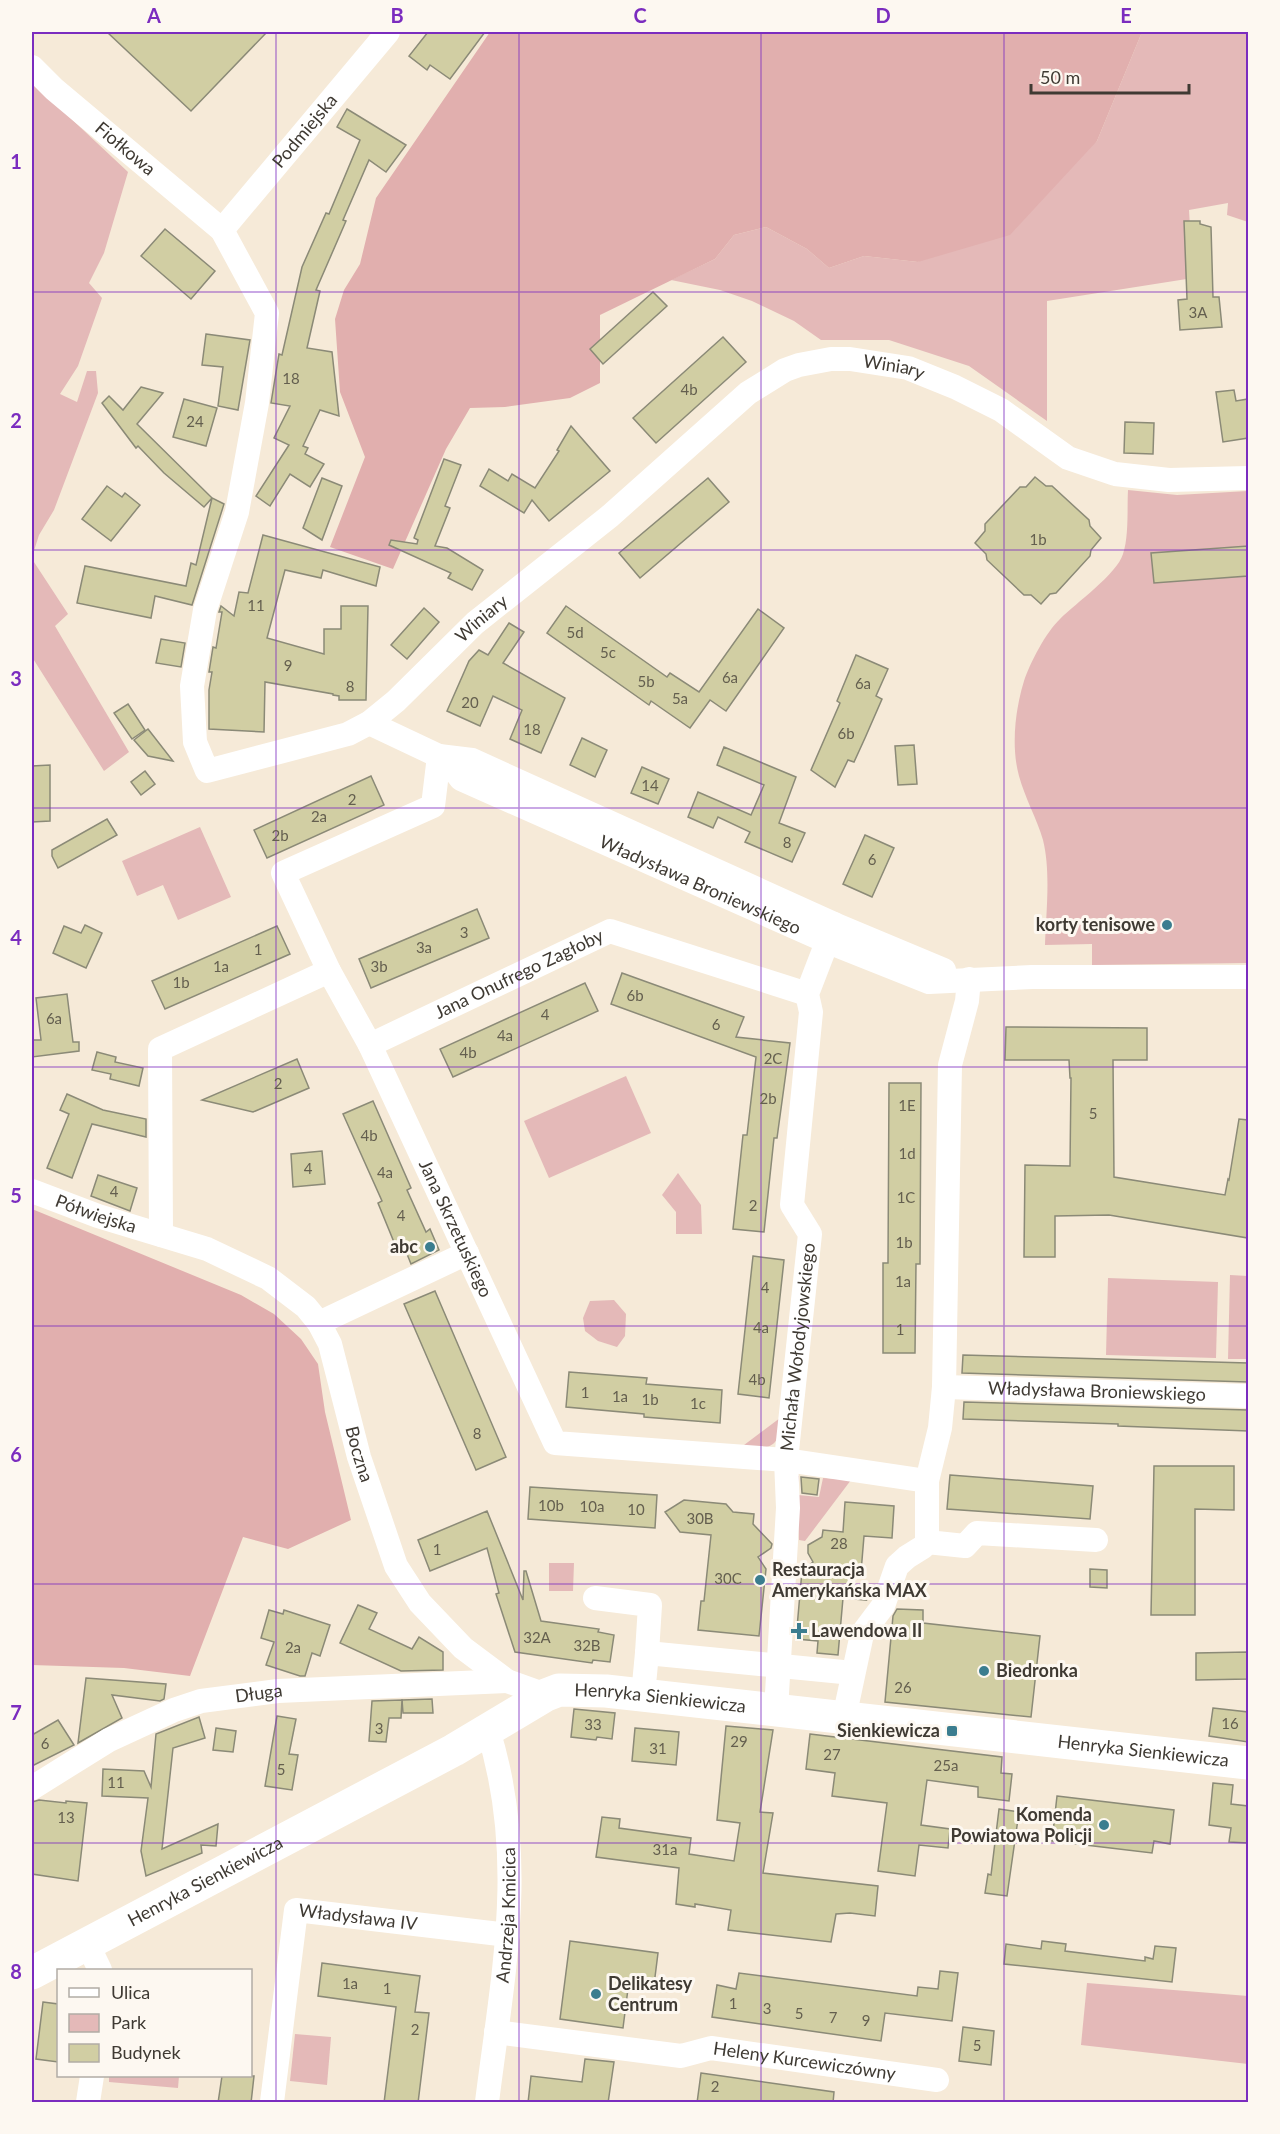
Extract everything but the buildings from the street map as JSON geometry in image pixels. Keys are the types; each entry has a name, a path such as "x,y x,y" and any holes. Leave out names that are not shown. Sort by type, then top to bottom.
{"street":[{"name":"Podmiejska","path":"222,230 388,32"},
{"name":"Fiołkowa","path":"32,67 54,89 222,230"},
{"name":"Winiary","path":"222,230 267,313 257,403 237,512 206,610 192,686 195,742 207,771 348,734 369,723 396,701 475,623 610,516 748,393 785,370 800,365 831,359 850,359 908,368 955,387 1001,410 1068,458 1115,474 1169,480 1248,478"},
{"name":"Władysława Broniewskiego","path":"369,723 442,757 472,760 830,933 969,979 1248,977"},
{"name":"Jana Skrzetuskiego","path":"442,757 433,806 283,873 329,971 370,1045 555,1443 786,1460 927,1481"},
{"name":"Jana Onufrego Zagłoby","path":"370,1045 610,931 807,994"},
{"name":"Michała Wołodyjowskiego","path":"776,1710 788,1508 786,1460 810,1234 792,1205 810,1012 807,994 830,933"},
{"path":"161,1235 160,1048 329,971"},
{"path":"844,1718 862,1634 883,1606 897,1566 923,1548 927,1542 927,1481 940,1428 944,1387 950,1065 967,1001 969,979"},
{"name":"Półwiejska","path":"32,1191 98,1216 161,1235"},
{"name":"Boczna","path":"161,1235 207,1249 268,1278 306,1307 319,1323 330,1344 359,1457 396,1566 420,1603 462,1648 507,1681 546,1695"},
{"path":"319,1323 466,1253"},
{"name":"Władysława Broniewskiego","path":"944,1387 1248,1396"},
{"path":"927,1542 965,1546 977,1533 1096,1540"},
{"path":"596,1598 650,1605 643,1695"},
{"path":"647,1653 853,1673"},
{"name":"Długa","path":"32,1788 110,1740 174,1710 201,1701 278,1690 507,1681"},
{"name":"Henryka Sienkiewicza","path":"32,1972 94,1957 546,1695 560,1690 643,1695 1248,1763"},
{"name":"Andrzeja Kmicica","path":"487,2103 507,1935 510,1888 510,1844 501,1775 488,1730"},
{"name":"Władysława IV","path":"272,2103 296,1910 507,1935"},
{"name":"Heleny Kurcewiczówny","path":"495,2032 681,2056 711,2048 937,2080"},
{"path":"88,2103 92,2077"}],"green space":[{"path":"1142,32 1248,32 1248,222 1227,215 1228,203 1189,210 1193,278 1047,301 1047,421 969,366 889,340 821,340 794,321 752,301 720,290 671,280 715,259 734,235 766,227 807,249 829,268 864,256 918,262 1097,141"},
{"path":"32,82 128,172 104,253 89,283 102,298 78,366 60,394 77,402 87,371 96,371 98,393 54,510 39,535 32,557"},
{"path":"1128,490 1177,495 1248,491 1248,963 1092,965 1092,944 1045,945 1047,865 1043,840 1017,765 1015,728 1018,704 1030,666 1049,632 1060,619 1105,579 1119,562 1126,539"},
{"path":"32,559 68,614 55,626 129,752 104,771 32,657"},
{"path":"200,827 231,897 178,920 163,885 137,896 122,861"},
{"path":"626,1076 651,1133 549,1178 524,1121"},
{"path":"678,1173 701,1205 702,1234 676,1234 676,1212 662,1195"},
{"path":"1230,1275 1248,1276 1248,1359 1228,1359"},
{"path":"1108,1278 1218,1282 1216,1358 1106,1355"},
{"path":"614,1300 626,1314 625,1336 617,1347 598,1341 585,1331 583,1318 590,1301"},
{"path":"780,1418 778,1437 771,1445 740,1448"},
{"path":"795,1475 799,1476 798,1495 819,1497 823,1478 851,1480 805,1541 799,1540"},
{"path":"549,1563 574,1563 573,1591 549,1591"},
{"path":"1087,1983 1248,1996 1248,2064 1081,2045"},
{"path":"295,2034 331,2037 327,2085 290,2081"},
{"path":"109,2077 179,2077 178,2088 109,2082"}],"shaded area":[{"path":"490,32 1142,32 1097,141 1010,235 918,262 864,256 829,268 807,249 766,227 734,235 715,259 600,315 600,383 570,398 505,407 470,408 446,449 393,569 330,547 365,457 340,392 335,319 344,290 360,264 376,198"},
{"path":"32,1209 241,1295 274,1314 301,1339 318,1364 325,1412 351,1520 288,1549 243,1537 190,1676 124,1668 32,1665"}],"place":[{"name":"korty tenisowe","path":"1167,925"},
{"name":"abc","path":"430,1247"},
{"name":"Restauracja Amerykańska MAX","path":"760,1580"},
{"name":"Lawendowa II","path":"799,1631"},
{"name":"Biedronka","path":"984,1671"},
{"name":"Sienkiewicza","path":"952,1731"},
{"name":"Komenda Powiatowa Policji","path":"1104,1825"},
{"name":"Delikatesy Centrum","path":"596,1994"}]}
